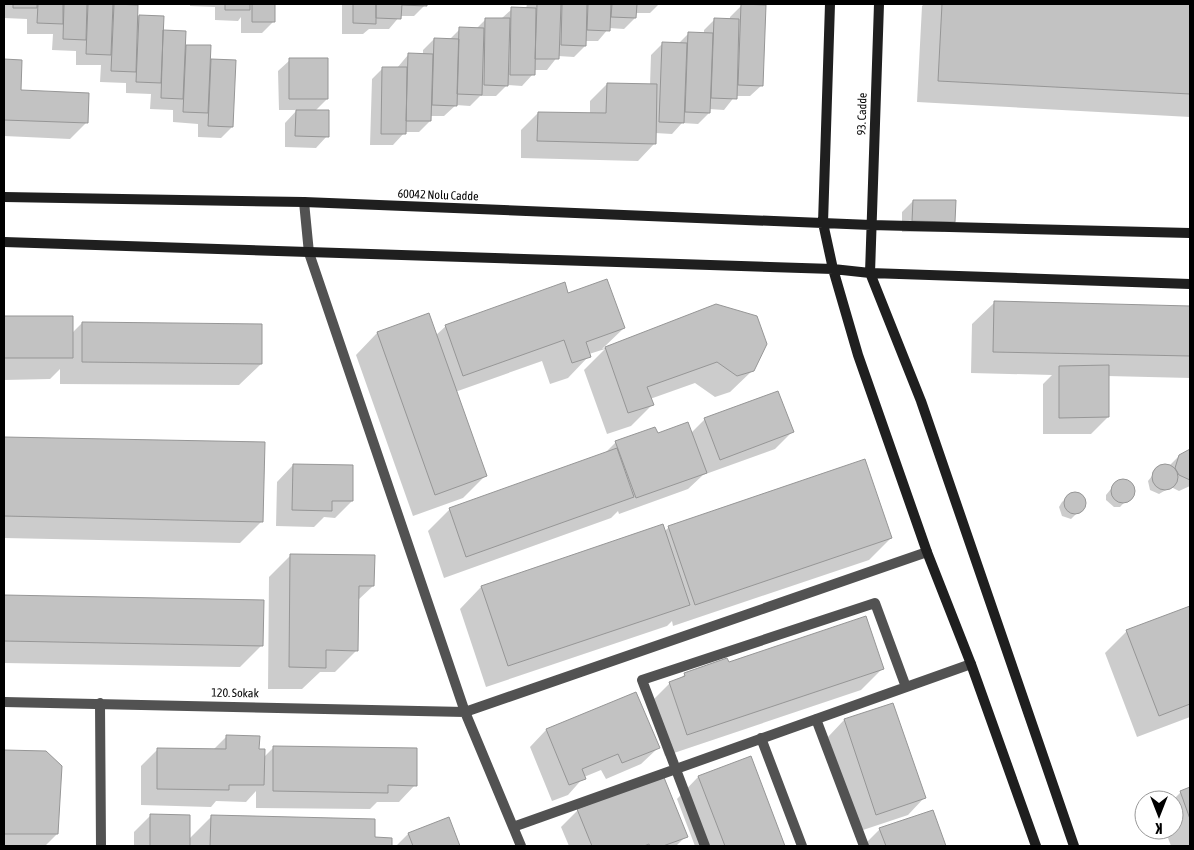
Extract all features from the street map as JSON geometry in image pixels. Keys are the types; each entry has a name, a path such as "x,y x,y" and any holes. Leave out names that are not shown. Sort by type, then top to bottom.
{"street":[{"path":"830,4 823,223 833,269 858,356 926,552 971,664 1036,846"},
{"name":"93. Cadde","path":"870,273 879,4"},
{"name":"60042 Nolu Cadde","path":"4,197 304,202 871,225 1190,233"},
{"path":"304,202 309,253 465,712 521,846"},
{"path":"4,242 833,269 870,273 1190,284"},
{"path":"870,273 921,401 1074,846"},
{"path":"465,712 926,552"},
{"path":"705,846 642,680 875,603 906,687"},
{"path":"513,827 971,664"},
{"name":"120. Sokak","path":"4,702 465,712"},
{"path":"100,703 101,846"},
{"path":"816,719 864,846"},
{"path":"761,738 802,846"}],"building":[{"path":"13,4 37,4 37,8 13,8"},
{"path":"38,4 63,4 63,24 37,23"},
{"path":"64,4 87,4 86,40 63,39"},
{"path":"88,4 113,4 111,55 86,54"},
{"path":"114,4 138,5 136,72 111,71"},
{"path":"225,4 250,4 250,10 225,10"},
{"path":"252,4 275,4 275,22 252,22"},
{"path":"353,4 376,4 376,24 353,23"},
{"path":"376,4 402,4 401,19 376,18"},
{"path":"427,4 427,6 402,5"},
{"path":"537,4 561,4 559,59 535,59"},
{"path":"562,4 587,4 586,46 561,45"},
{"path":"588,4 611,4 610,31 587,30"},
{"path":"612,4 637,4 636,18 611,17"},
{"path":"741,4 766,5 763,86 738,85"},
{"path":"942,4 1190,4 1190,94 938,81"},
{"path":"511,7 536,8 535,75 510,75"},
{"path":"139,15 164,16 161,83 136,82"},
{"path":"485,18 510,18 508,86 484,85"},
{"path":"714,18 739,19 737,99 711,98"},
{"path":"459,27 484,28 482,95 457,94"},
{"path":"163,30 186,31 183,99 161,98"},
{"path":"688,32 713,33 710,113 685,112"},
{"path":"434,38 459,39 457,106 432,105"},
{"path":"662,42 687,43 684,123 659,122"},
{"path":"186,45 211,45 208,113 183,112"},
{"path":"408,53 433,54 431,121 406,121"},
{"path":"289,58 328,58 328,99 289,99"},
{"path":"4,59 22,60 21,90 89,93 88,123 4,120"},
{"path":"211,59 236,60 233,127 208,126"},
{"path":"382,67 407,67 406,134 381,134"},
{"path":"607,83 657,84 656,144 537,141 538,112 606,113"},
{"path":"296,110 329,110 329,137 295,136"},
{"path":"913,200 956,200 955,222 912,221"},
{"path":"607,279 625,328 586,342 591,357 572,363 564,340 463,376 445,325 565,282 568,293"},
{"path":"994,301 1190,306 1190,356 993,352"},
{"path":"716,304 757,316 767,344 754,371 737,376 717,362 647,387 654,405 628,413 605,347"},
{"path":"429,313 487,476 435,495 377,332"},
{"path":"4,316 73,316 73,358 4,358"},
{"path":"82,322 262,324 262,364 82,362"},
{"path":"1109,365 1109,417 1059,418 1059,366"},
{"path":"778,391 794,432 720,460 704,418"},
{"path":"688,422 707,473 636,498 615,441 655,427 658,433"},
{"path":"4,437 265,442 263,522 4,516"},
{"path":"617,448 634,497 466,557 449,508"},
{"path":"1190,449 1190,480 1179,475 1175,468 1179,455"},
{"path":"865,459 892,538 695,605 668,526"},
{"path":"293,464 353,465 353,501 332,501 332,511 292,510"},
{"path":"1165,464 1174,468 1178,477 1174,486 1165,490 1156,486 1152,477 1156,468"},
{"path":"1123,479 1128,480 1134,486 1134,496 1128,502 1123,503 1118,502 1112,496 1111,491 1112,486 1118,480"},
{"path":"1075,492 1083,495 1086,503 1083,511 1075,514 1067,511 1064,503 1067,495"},
{"path":"663,524 690,605 508,666 481,586"},
{"path":"290,554 375,555 374,586 359,586 358,651 326,650 326,668 289,667"},
{"path":"4,595 264,600 263,646 4,641"},
{"path":"1190,606 1190,704 1159,716 1126,630"},
{"path":"866,616 884,669 687,735 669,682 685,676 684,673 727,658 729,662"},
{"path":"636,692 660,748 622,763 618,754 582,769 586,779 569,785 546,729"},
{"path":"893,703 926,798 876,815 844,719"},
{"path":"226,735 260,736 259,749 265,749 264,785 229,785 229,790 157,789 157,748 226,749"},
{"path":"273,746 417,748 417,786 388,785 388,793 273,791"},
{"path":"4,750 46,751 62,766 58,834 4,834"},
{"path":"751,756 785,846 725,846 698,776"},
{"path":"663,775 688,837 663,846 650,846 649,844 644,846 592,846 577,809"},
{"path":"1190,787 1190,819 1184,802 1182,790"},
{"path":"933,810 946,846 886,846 879,828"},
{"path":"150,814 190,815 190,846 150,846"},
{"path":"211,815 375,819 375,837 392,838 392,846 210,846"},
{"path":"449,817 460,846 413,846 408,833"}]}
